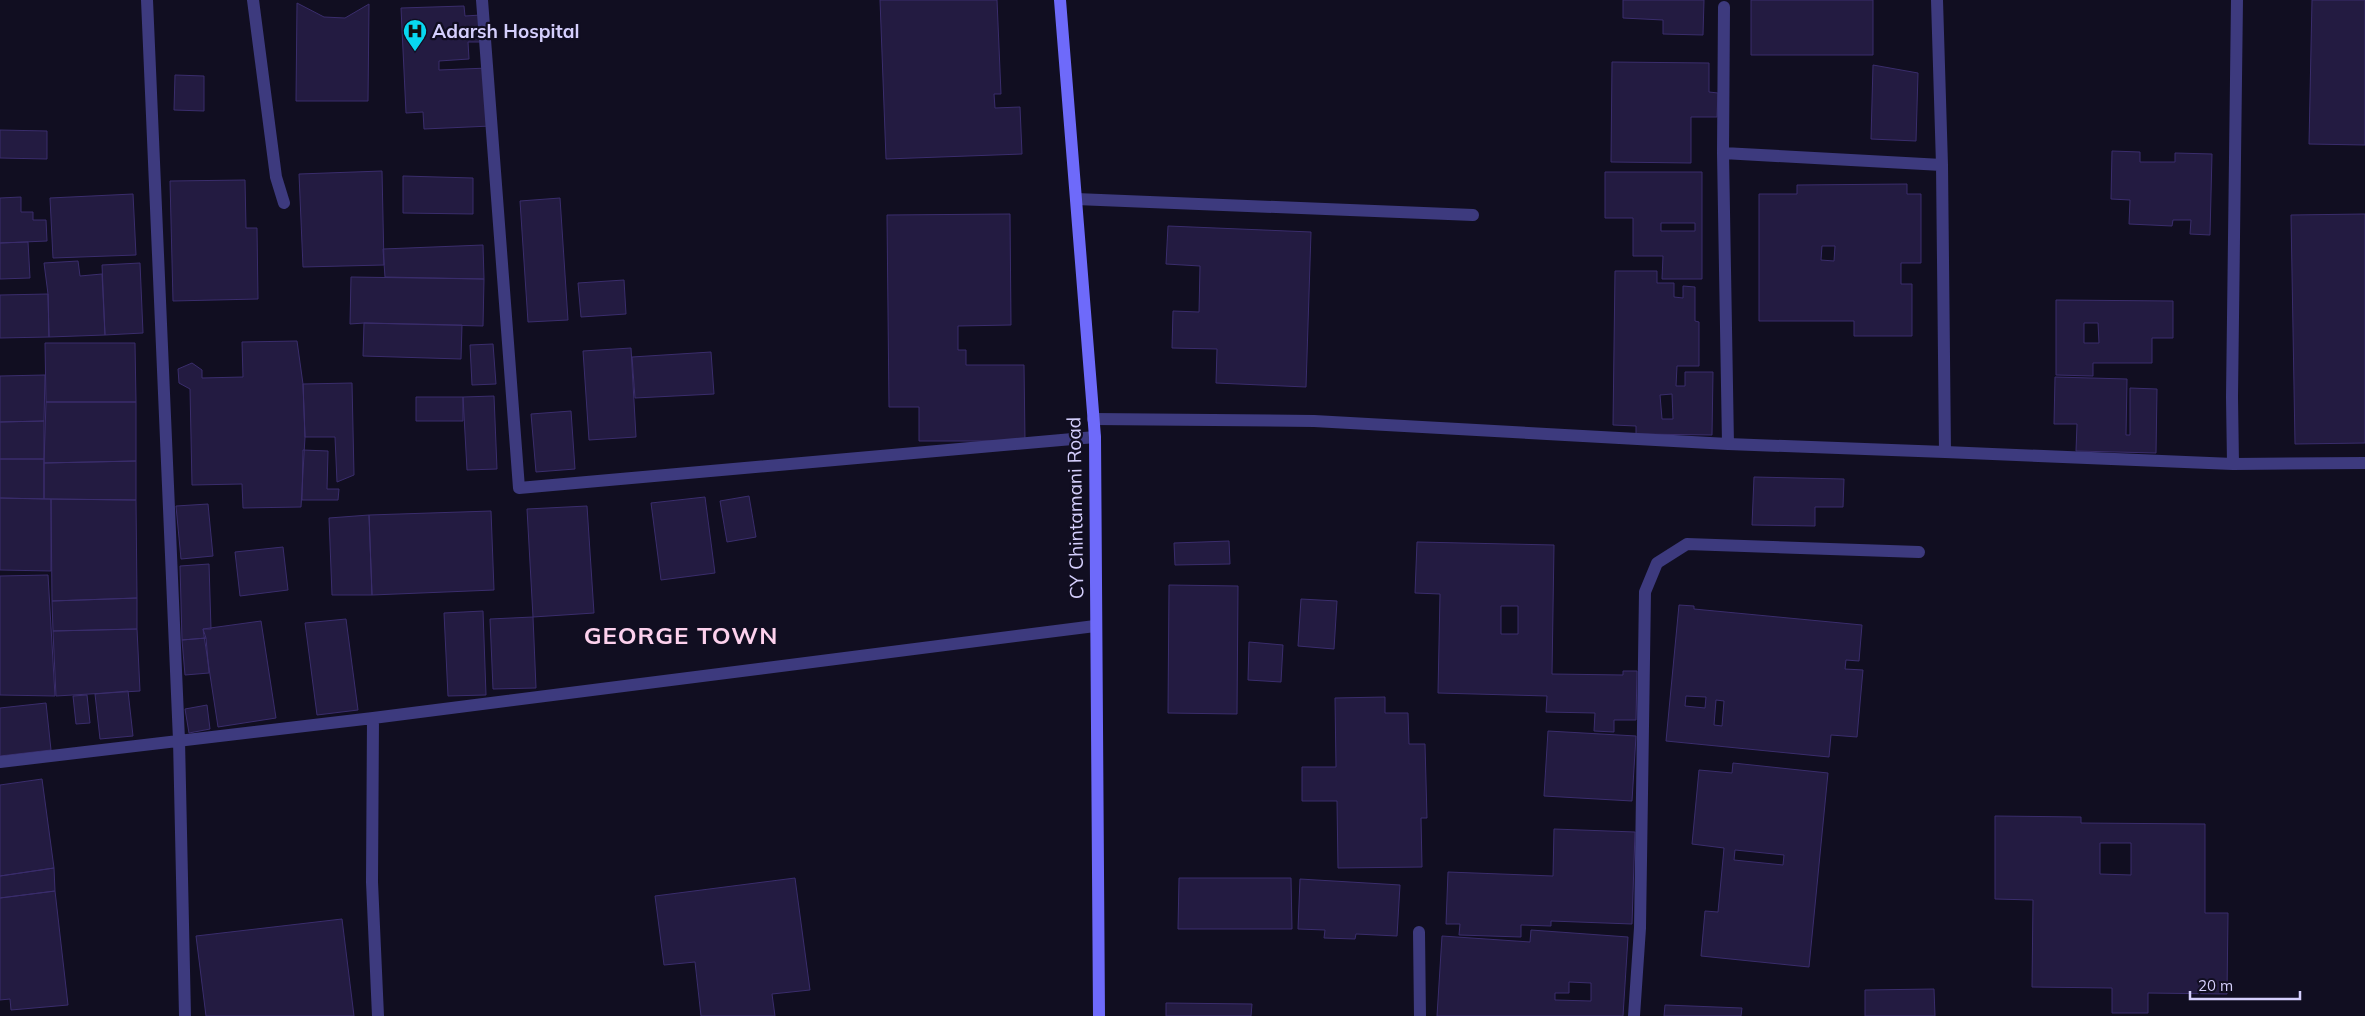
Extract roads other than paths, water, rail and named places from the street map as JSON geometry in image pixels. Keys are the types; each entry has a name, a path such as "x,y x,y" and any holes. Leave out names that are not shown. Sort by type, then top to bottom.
{"street":[{"path":"147,0 179,740 185,1016"},
{"path":"253,0 276,177 284,203"},
{"path":"482,0 519,488 1095,437"},
{"name":"CY Chintamani Road","path":"1060,0 1095,437 1099,1016"},
{"path":"1937,0 1942,164 1944,452"},
{"path":"2233,464 2236,0"},
{"path":"1724,7 1723,154 1728,444"},
{"path":"1723,154 1942,164"},
{"path":"1076,199 1473,215"},
{"path":"1093,419 1314,422 1728,444 2233,464 2365,463"},
{"path":"1634,1016 1640,928 1645,592 1657,563 1687,544 1919,552"},
{"path":"0,762 373,718 1095,626"},
{"path":"373,718 372,882 378,1016"},
{"path":"1419,932 1420,1016"}],"place":[{"name":"Adarsh Hospital","path":"415,52"}],"district":[{"name":"GEORGE TOWN","path":"681,635"}]}
